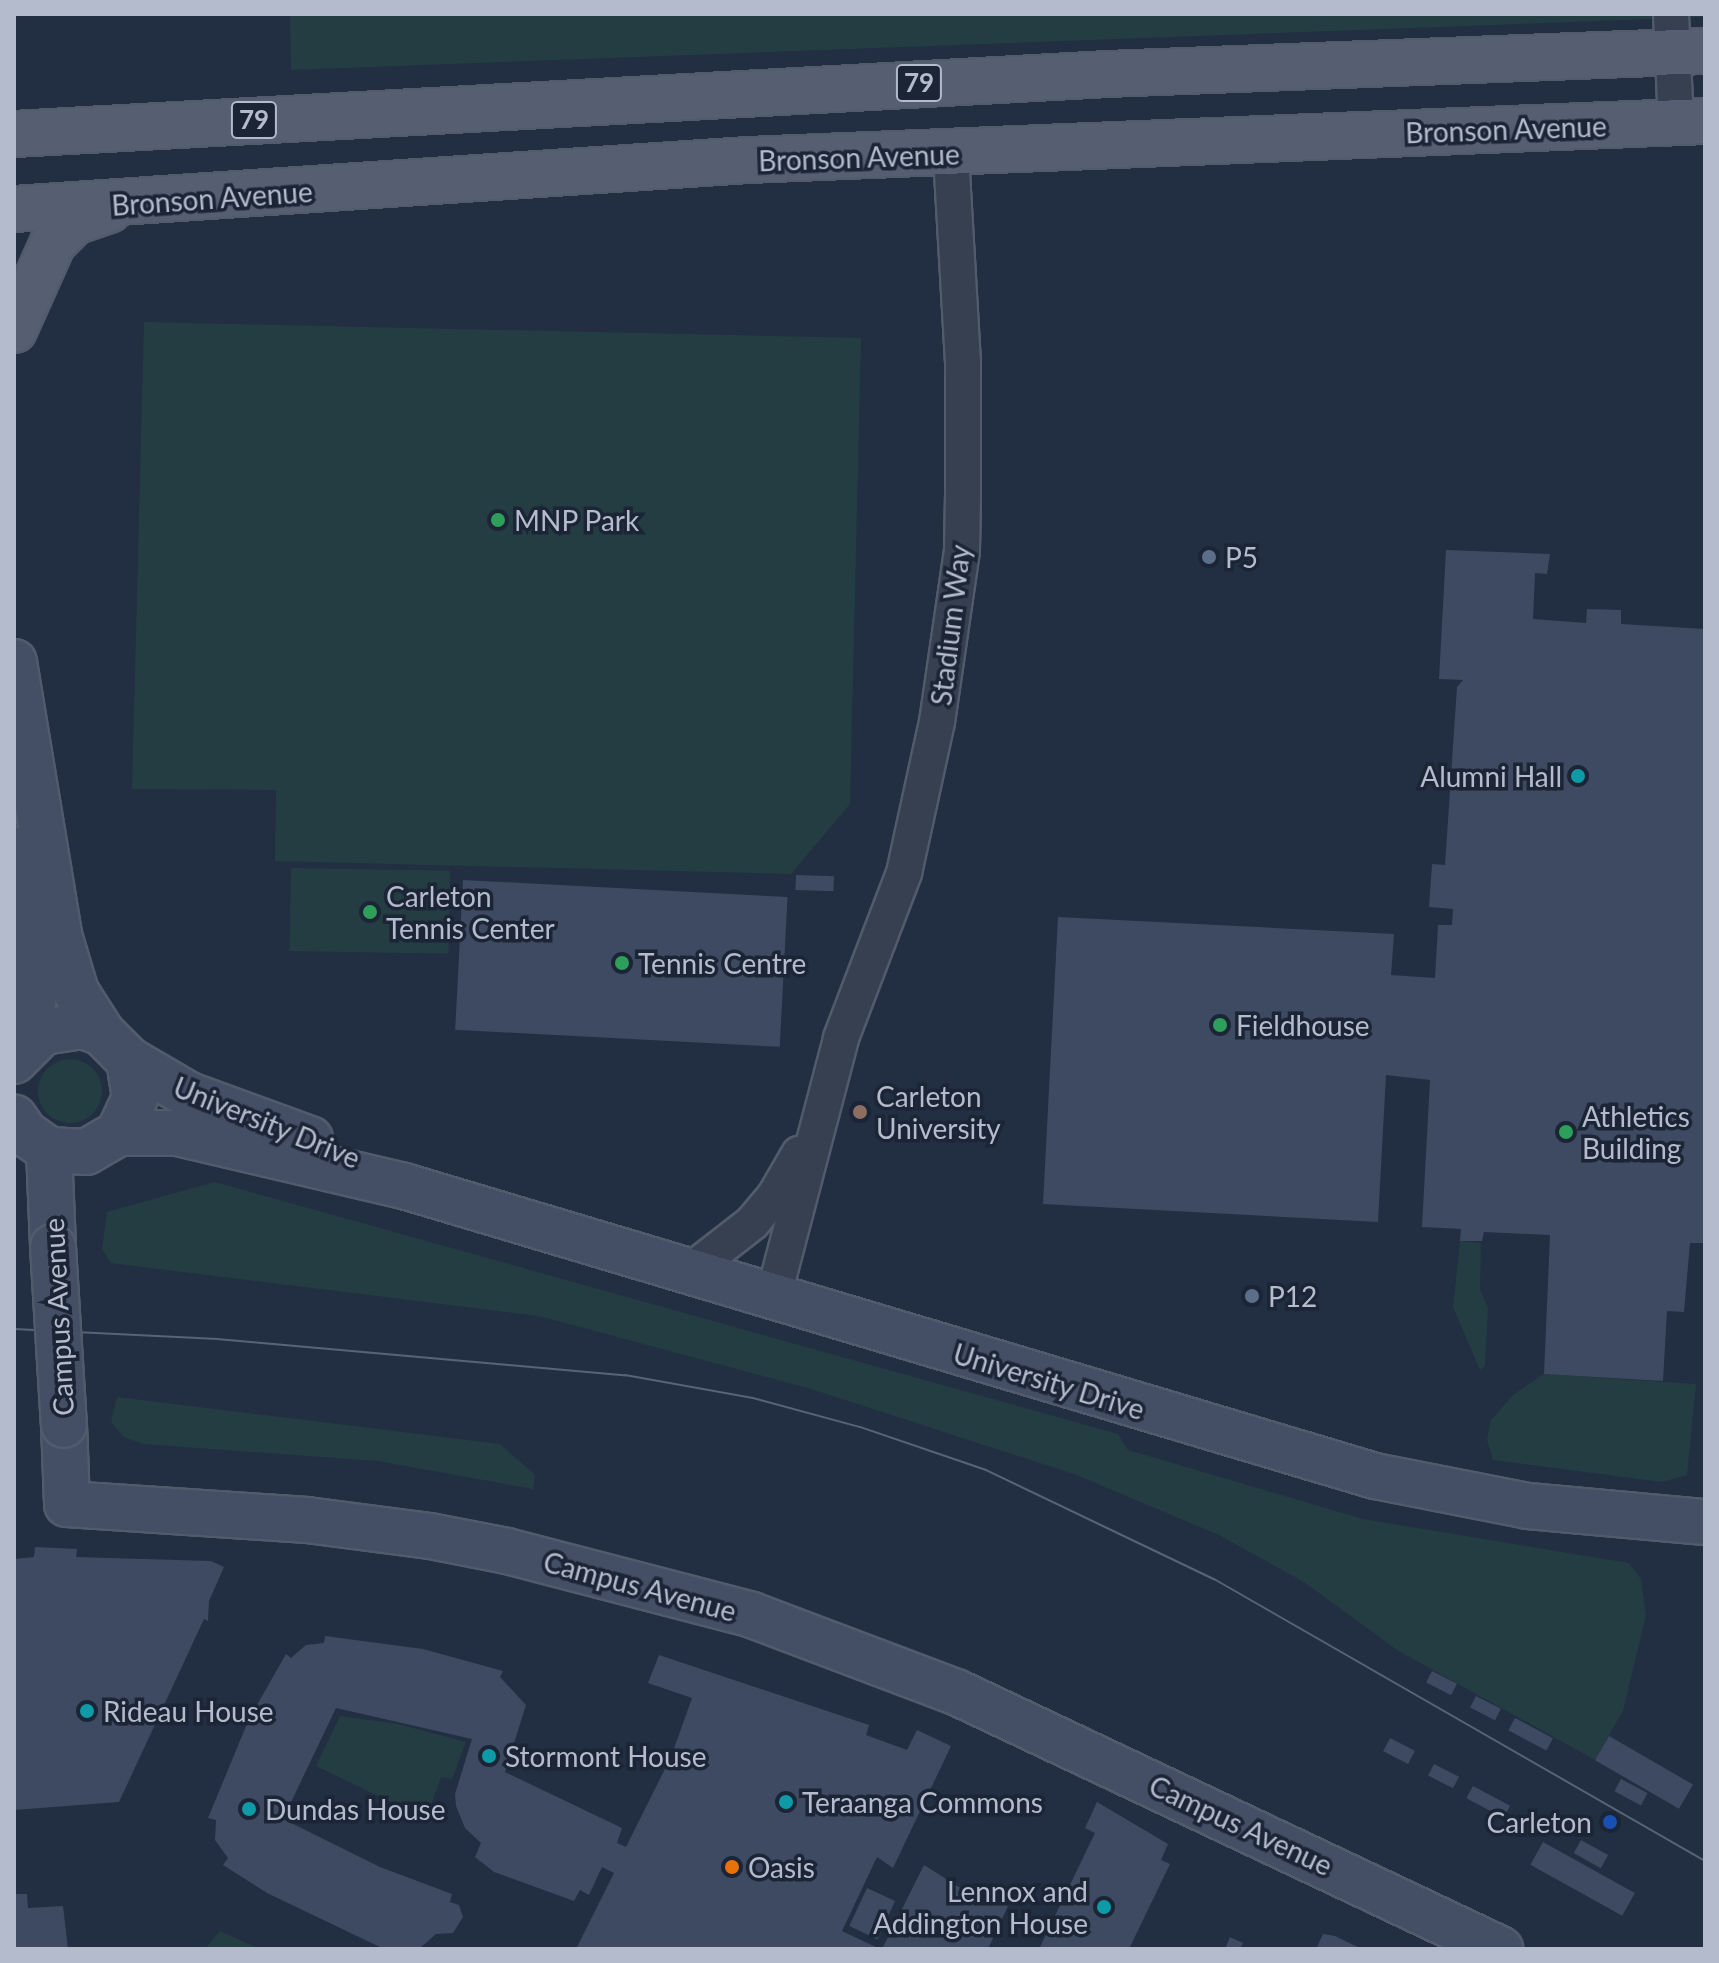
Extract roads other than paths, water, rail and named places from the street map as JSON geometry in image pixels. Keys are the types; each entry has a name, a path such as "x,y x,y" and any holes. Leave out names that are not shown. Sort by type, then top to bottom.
{"main road":[{"name":"79","path":"14,134 1683,39"},
{"name":"Bronson Avenue","path":"14,209 125,205 748,160 1690,122"},
{"path":"14,330 62,232 74,222 125,205"}],"street":[{"path":"1683,39 1690,122"},
{"name":"Stadium Way","path":"689,1272 733,1240 774,1197 829,1079 904,873 935,737 962,551 963,363 951,154"},
{"name":"University Drive","path":"14,662 59,935 76,992 116,1046 189,1095 349,1154 404,1186"},
{"path":"14,850 35,990 20,1052"},
{"path":"14,1117 25,1133 49,1150 86,1152 119,1133 135,1098 116,1046 63,1026 20,1052"},
{"name":"Stadium Way","path":"773,1298 829,1079"},
{"name":"University Drive","path":"119,1133 178,1133 404,1186 1375,1476 1540,1508 1705,1522"},
{"name":"Campus Avenue","path":"49,1150 67,1504 307,1520 430,1536 507,1551 752,1615 969,1698 1500,1949"}],"tram line":[{"path":"14,1329 218,1339 625,1375 753,1398 860,1427 986,1470 1214,1579 1705,1861"}],"place":[{"name":"MNP Park","path":"498,520"},
{"name":"P5","path":"1209,557"},
{"name":"Alumni Hall","path":"1578,776"},
{"name":"Carleton Tennis Center","path":"370,912"},
{"name":"Tennis Centre","path":"622,963"},
{"name":"Fieldhouse","path":"1220,1025"},
{"name":"Carleton University","path":"860,1112"},
{"name":"Athletics Building","path":"1566,1132"},
{"name":"P12","path":"1252,1296"},
{"name":"Rideau House","path":"87,1711"},
{"name":"Stormont House","path":"489,1756"},
{"name":"Teraanga Commons","path":"786,1802"},
{"name":"Dundas House","path":"249,1809"},
{"name":"Carleton","path":"1610,1822"},
{"name":"Oasis","path":"732,1867"},
{"name":"Lennox and Addington House","path":"1104,1907"}]}
